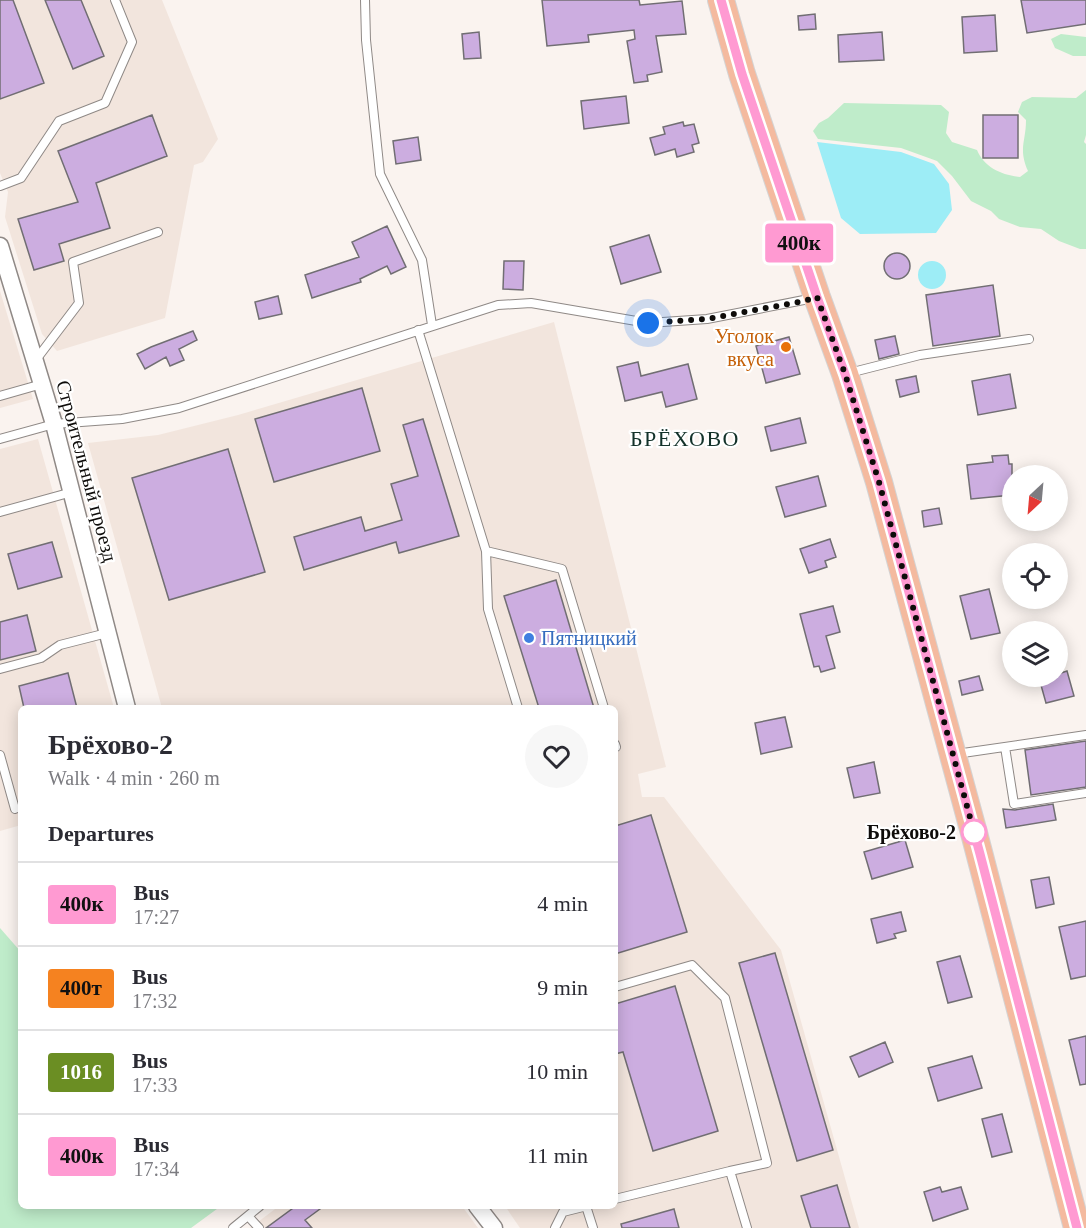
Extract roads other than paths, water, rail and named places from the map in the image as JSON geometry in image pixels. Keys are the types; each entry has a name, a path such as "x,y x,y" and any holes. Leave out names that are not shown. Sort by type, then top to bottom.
{"main road":[{"path":"721,0 742,74 845,374 879,482 1077,1228"}],"street":[{"name":"Строительный проезд","path":"0,246 54,423 126,705"},
{"path":"479,1209 494,1228"}],"lane":[{"path":"0,186 21,178 59,121 105,103 132,42 115,0"},
{"path":"365,0 366,40 380,174 422,260 432,325"},
{"path":"35,362 79,303 73,262 158,232"},
{"path":"0,439 54,423 122,419 179,408 498,305 531,303 648,323 707,319 817,297"},
{"path":"418,330 486,551 488,609 517,705"},
{"path":"845,374 920,355 1029,339"},
{"path":"0,396 42,384"},
{"path":"0,512 72,492"},
{"path":"486,551 562,569 603,705"},
{"path":"0,669 41,658 60,645 107,633"},
{"path":"952,754 1086,735"},
{"path":"1005,747 1014,804 1086,793"},
{"path":"0,755 15,809"},
{"path":"618,986 692,965 725,998 767,1163 618,1198"},
{"path":"730,1171 747,1228"},
{"path":"233,1228 256,1209"},
{"path":"555,1228 563,1212 574,1209"},
{"path":"587,1209 592,1228"},
{"path":"248,1215 259,1228"}],"water":[{"path":"817,142 901,152 934,164 949,184 952,210 936,233 860,234 841,218"},
{"path":"932,261 942,265 946,275 942,285 932,289 922,285 918,275 922,265"}],"place":[{"name":"Уголок вкуса","path":"786,347"},
{"name":"Пятницкий","path":"529,638"},
{"name":"Брёхово-2","path":"974,832"}],"district":[{"name":"БРЁХОВО","path":"685,438"}]}
